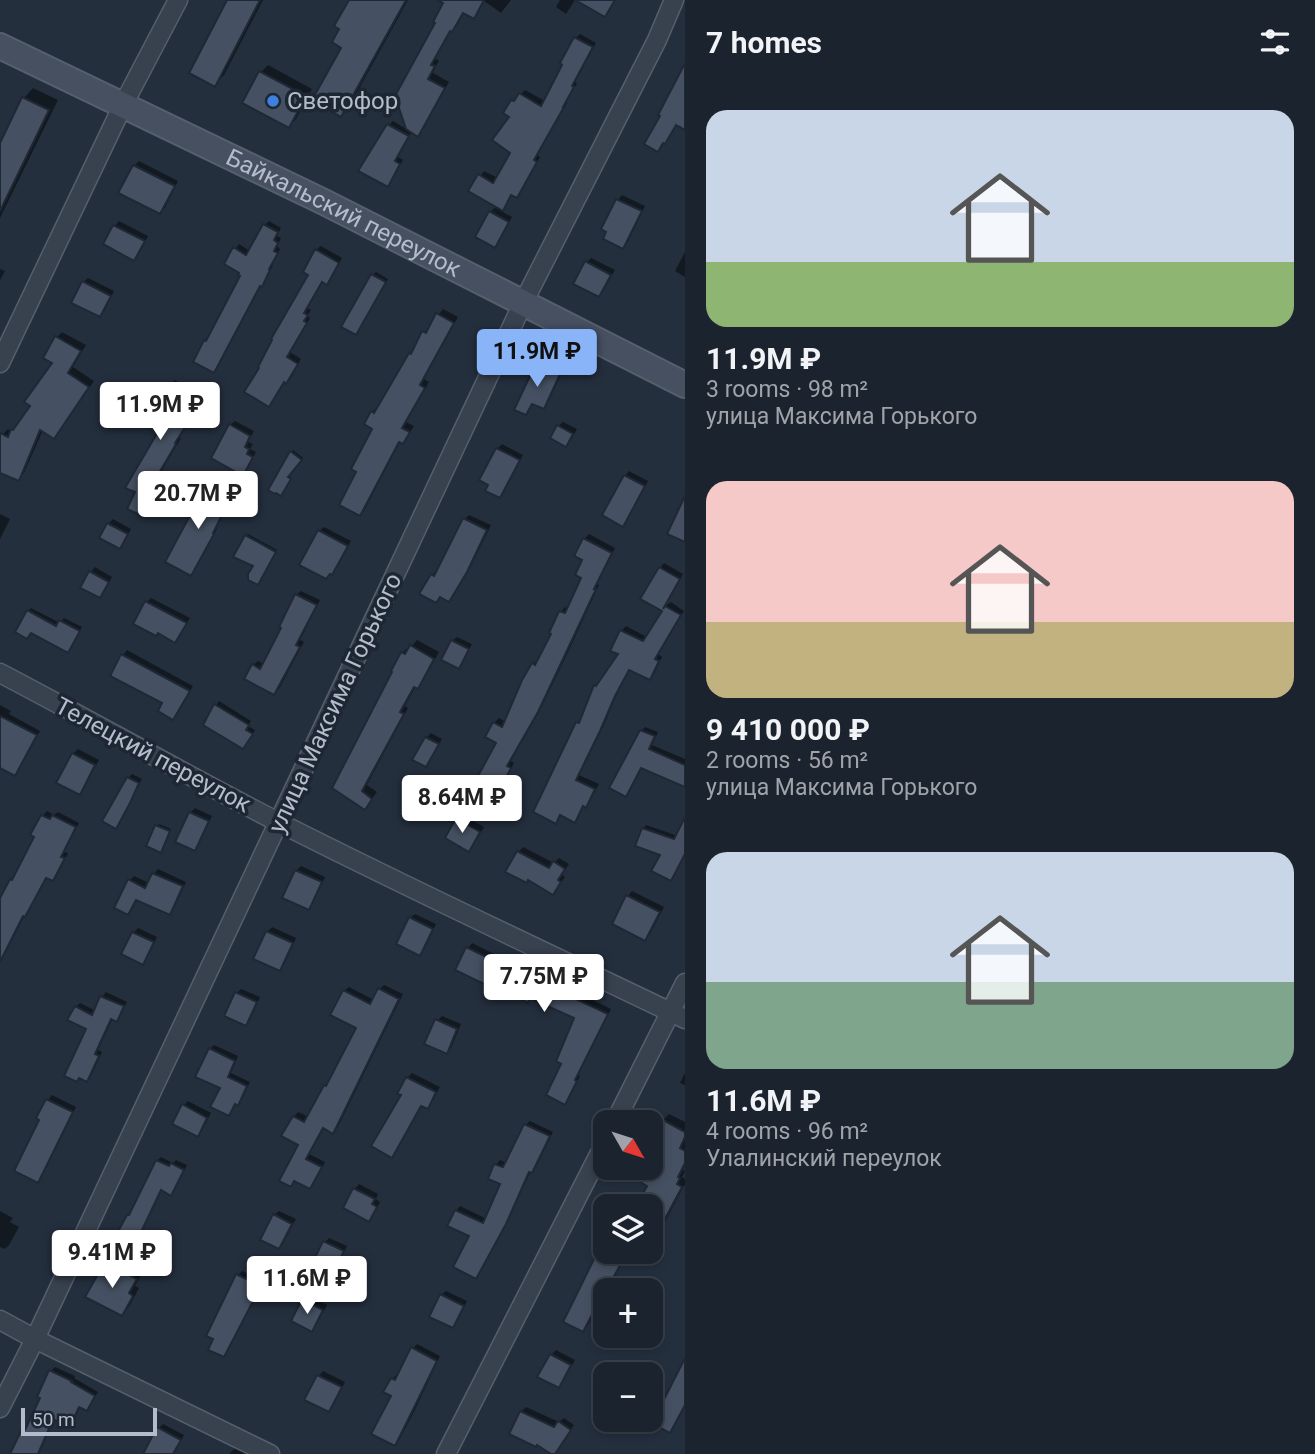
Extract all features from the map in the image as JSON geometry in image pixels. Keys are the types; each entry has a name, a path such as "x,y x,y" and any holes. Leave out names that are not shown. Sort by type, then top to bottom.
{"main road":[{"name":"Байкальский переулок","path":"0,46 337,209 685,385"}],"street":[{"path":"0,363 123,106 178,0"},
{"name":"улица Максима Горького","path":"0,1408 35,1339 523,303 657,40 674,0"},
{"name":"Телецкий переулок","path":"0,673 278,822 678,1016"},
{"path":"622,1110 678,1016 685,984"},
{"path":"446,1454 593,1166"},
{"path":"0,1320 270,1454"}],"building":[{"path":"227,0 260,0 215,87 189,73"},
{"path":"349,0 406,0 341,117 312,100 341,48 332,42 339,29 334,26"},
{"path":"437,0 484,0 474,19 463,13 431,65 435,66 428,79 445,88 418,137 406,129 395,96 435,23 433,22 443,3"},
{"path":"575,0 615,0 605,17"},
{"path":"574,37 593,47 534,160 537,162 517,198 511,195 503,211 468,191 478,174 493,183 510,153 492,140 509,117 503,113 511,100 514,101 519,93 541,106"},
{"path":"685,63 685,130 676,125 658,152 644,144"},
{"path":"259,71 306,96 289,128 242,103"},
{"path":"22,97 49,110 0,211 0,143"},
{"path":"387,124 409,136 395,161 400,164 388,187 358,171"},
{"path":"133,165 175,186 160,214 118,193"},
{"path":"616,199 642,211 623,249 603,239 606,232 601,229"},
{"path":"489,211 509,222 495,248 475,237"},
{"path":"263,224 278,232 274,240 278,243 274,251 278,253 214,373 193,362 240,276 224,264 233,247 246,255"},
{"path":"113,225 145,241 134,261 103,244"},
{"path":"315,249 339,263 327,285 322,282 304,313 308,315 304,321 307,323 287,357 298,364 269,407 244,392 308,275 303,272"},
{"path":"585,261 611,275 599,297 573,284"},
{"path":"371,274 386,282 356,335 341,327"},
{"path":"82,281 111,296 100,317 71,303"},
{"path":"436,313 454,323 420,385 425,388 402,428 410,432 403,444 399,442 360,516 339,505 356,472 351,469 372,429 364,424 371,411 374,413 409,353 411,354 422,331 426,333"},
{"path":"55,336 81,351 68,373 89,387 54,439 40,430 19,481 0,473 0,433 8,437 11,429 13,430 30,406 24,402 52,363 43,358"},
{"path":"536,363 560,374 544,409 532,404 526,415 514,410"},
{"path":"168,384 188,396 186,400 198,407 145,497 147,498 140,515 127,509 135,492 125,488 159,430 145,421"},
{"path":"229,424 250,436 245,447 249,449 247,454 253,457 243,476 211,458"},
{"path":"557,425 573,434 566,447 550,438"},
{"path":"496,448 520,460 500,498 485,491 488,485 479,480"},
{"path":"290,451 302,460 288,477 291,479 281,496 268,490"},
{"path":"624,475 645,486 623,527 602,515"},
{"path":"202,485 230,499 191,576 165,562 194,508 192,506"},
{"path":"685,496 685,542 667,534"},
{"path":"463,518 487,530 449,602 440,597 436,603 419,594 431,574 434,576"},
{"path":"107,523 128,534 120,549 99,538"},
{"path":"318,530 348,546 332,575 326,579 299,565"},
{"path":"245,535 276,552 258,585 248,580 253,566 233,557"},
{"path":"583,538 612,553 538,712 507,766 511,768 495,799 472,787 496,743 485,737 493,722 502,727 522,680 532,663 535,665 551,634 549,633 559,611 565,613 581,578 575,575 582,560 574,556"},
{"path":"659,567 680,579 663,609 665,606 681,615 655,659 659,661 650,680 629,670 615,696 576,780 595,789 586,808 583,806 575,823 560,815 556,824 533,812 576,722 579,723 594,685 596,686 618,654 610,651 620,630 643,641 662,611 640,599"},
{"path":"89,571 109,582 100,598 80,588"},
{"path":"295,594 317,605 296,645 300,647 274,695 244,679 252,664 260,669"},
{"path":"145,601 187,623 175,643 158,633 156,636 133,624"},
{"path":"27,610 56,626 59,620 80,631 68,653 31,633 27,639 15,632"},
{"path":"451,640 469,649 459,669 441,660"},
{"path":"410,645 434,659 418,689 414,687 400,712 404,714 362,791 372,799 365,810 332,788 401,652 405,654"},
{"path":"121,654 190,691 173,720 158,711 162,703 110,676"},
{"path":"214,704 249,725 246,730 253,734 243,749 203,725"},
{"path":"0,716 37,735 15,776 0,768"},
{"path":"640,730 655,736 649,749 685,765 685,787 641,768 626,797 609,788"},
{"path":"425,737 439,744 426,767 412,760"},
{"path":"72,753 95,765 80,795 56,783"},
{"path":"127,777 139,783 116,829 102,821"},
{"path":"189,812 209,821 195,851 175,842"},
{"path":"41,815 50,819 52,815 76,827 53,881 46,878 0,962 0,898 34,837 30,835"},
{"path":"685,817 685,854 671,881 651,871 660,855 635,846 642,828 674,839"},
{"path":"456,818 480,832 469,852 445,838"},
{"path":"155,825 170,831 161,853 146,846"},
{"path":"517,851 549,868 553,861 565,869 553,895 528,880 527,883 505,872"},
{"path":"295,870 322,882 309,910 282,898"},
{"path":"152,873 183,886 170,915 136,900 128,915 114,908 128,879 145,888"},
{"path":"626,895 660,912 645,941 612,924"},
{"path":"409,917 433,929 420,956 396,944"},
{"path":"266,931 293,943 280,971 253,959"},
{"path":"132,932 154,942 143,965 121,954"},
{"path":"466,947 515,971 516,968 558,989 559,987 578,996 576,999 608,1014 565,1105 546,1095 561,1064 556,1061 574,1018 530,998 528,1003 487,982 486,985 455,970"},
{"path":"378,988 399,999 333,1134 323,1128 306,1159 322,1167 310,1189 294,1181 291,1187 279,1181 298,1145 281,1136 293,1116 304,1122 356,1028 330,1015 343,990 370,1004"},
{"path":"235,992 257,1002 246,1026 224,1016"},
{"path":"100,996 124,1006 117,1022 111,1019 95,1054 99,1056 87,1082 79,1078 77,1082 64,1076 86,1029 67,1020 75,1006 92,1015"},
{"path":"435,1019 457,1029 447,1054 424,1044"},
{"path":"209,1048 235,1061 228,1077 247,1086 238,1106 235,1104 229,1116 210,1107 220,1088 195,1077"},
{"path":"406,1077 436,1092 428,1109 421,1106 392,1158 371,1146 401,1095 397,1094"},
{"path":"46,1099 73,1112 38,1183 14,1171 39,1120 36,1118"},
{"path":"182,1104 207,1118 198,1137 172,1124"},
{"path":"663,1120 685,1132 680,1148 685,1151 685,1163 677,1184 682,1187 663,1223 663,1194 643,1194 647,1186 637,1180 663,1180"},
{"path":"524,1124 550,1136 532,1173 529,1172 506,1224 476,1279 453,1267 469,1236 447,1226 455,1210 483,1223 500,1184 488,1179 494,1164 503,1167"},
{"path":"156,1160 169,1166 171,1163 184,1170 171,1196 161,1190 134,1247 115,1237"},
{"path":"353,1188 375,1199 372,1204 377,1207 369,1222 343,1208"},
{"path":"273,1214 292,1224 279,1249 260,1240"},
{"path":"323,1241 344,1251 333,1272 313,1262"},
{"path":"593,1261 593,1264 621,1264 613,1278 593,1278 593,1313 583,1332 563,1322"},
{"path":"102,1267 112,1273 115,1267 137,1279 129,1293 133,1296 122,1316 85,1297"},
{"path":"236,1274 261,1286 224,1357 208,1350 213,1339 206,1336"},
{"path":"440,1294 464,1306 453,1328 429,1317"},
{"path":"302,1299 323,1310 312,1332 291,1321"},
{"path":"411,1347 437,1361 395,1446 371,1434 391,1396 383,1392 391,1378 395,1380"},
{"path":"550,1354 571,1365 559,1388 537,1377"},
{"path":"685,1358 685,1405 670,1433 663,1429 663,1401"},
{"path":"49,1370 95,1396 87,1411 79,1407 70,1426 55,1420 38,1454 10,1454 40,1398 37,1397"},
{"path":"317,1375 342,1387 329,1412 304,1400"},
{"path":"520,1411 554,1427 558,1421 571,1430 555,1454 509,1434"},
{"path":"157,1427 181,1440 173,1454 143,1454"}],"place":[{"name":"Светофор","path":"273,101"}]}
